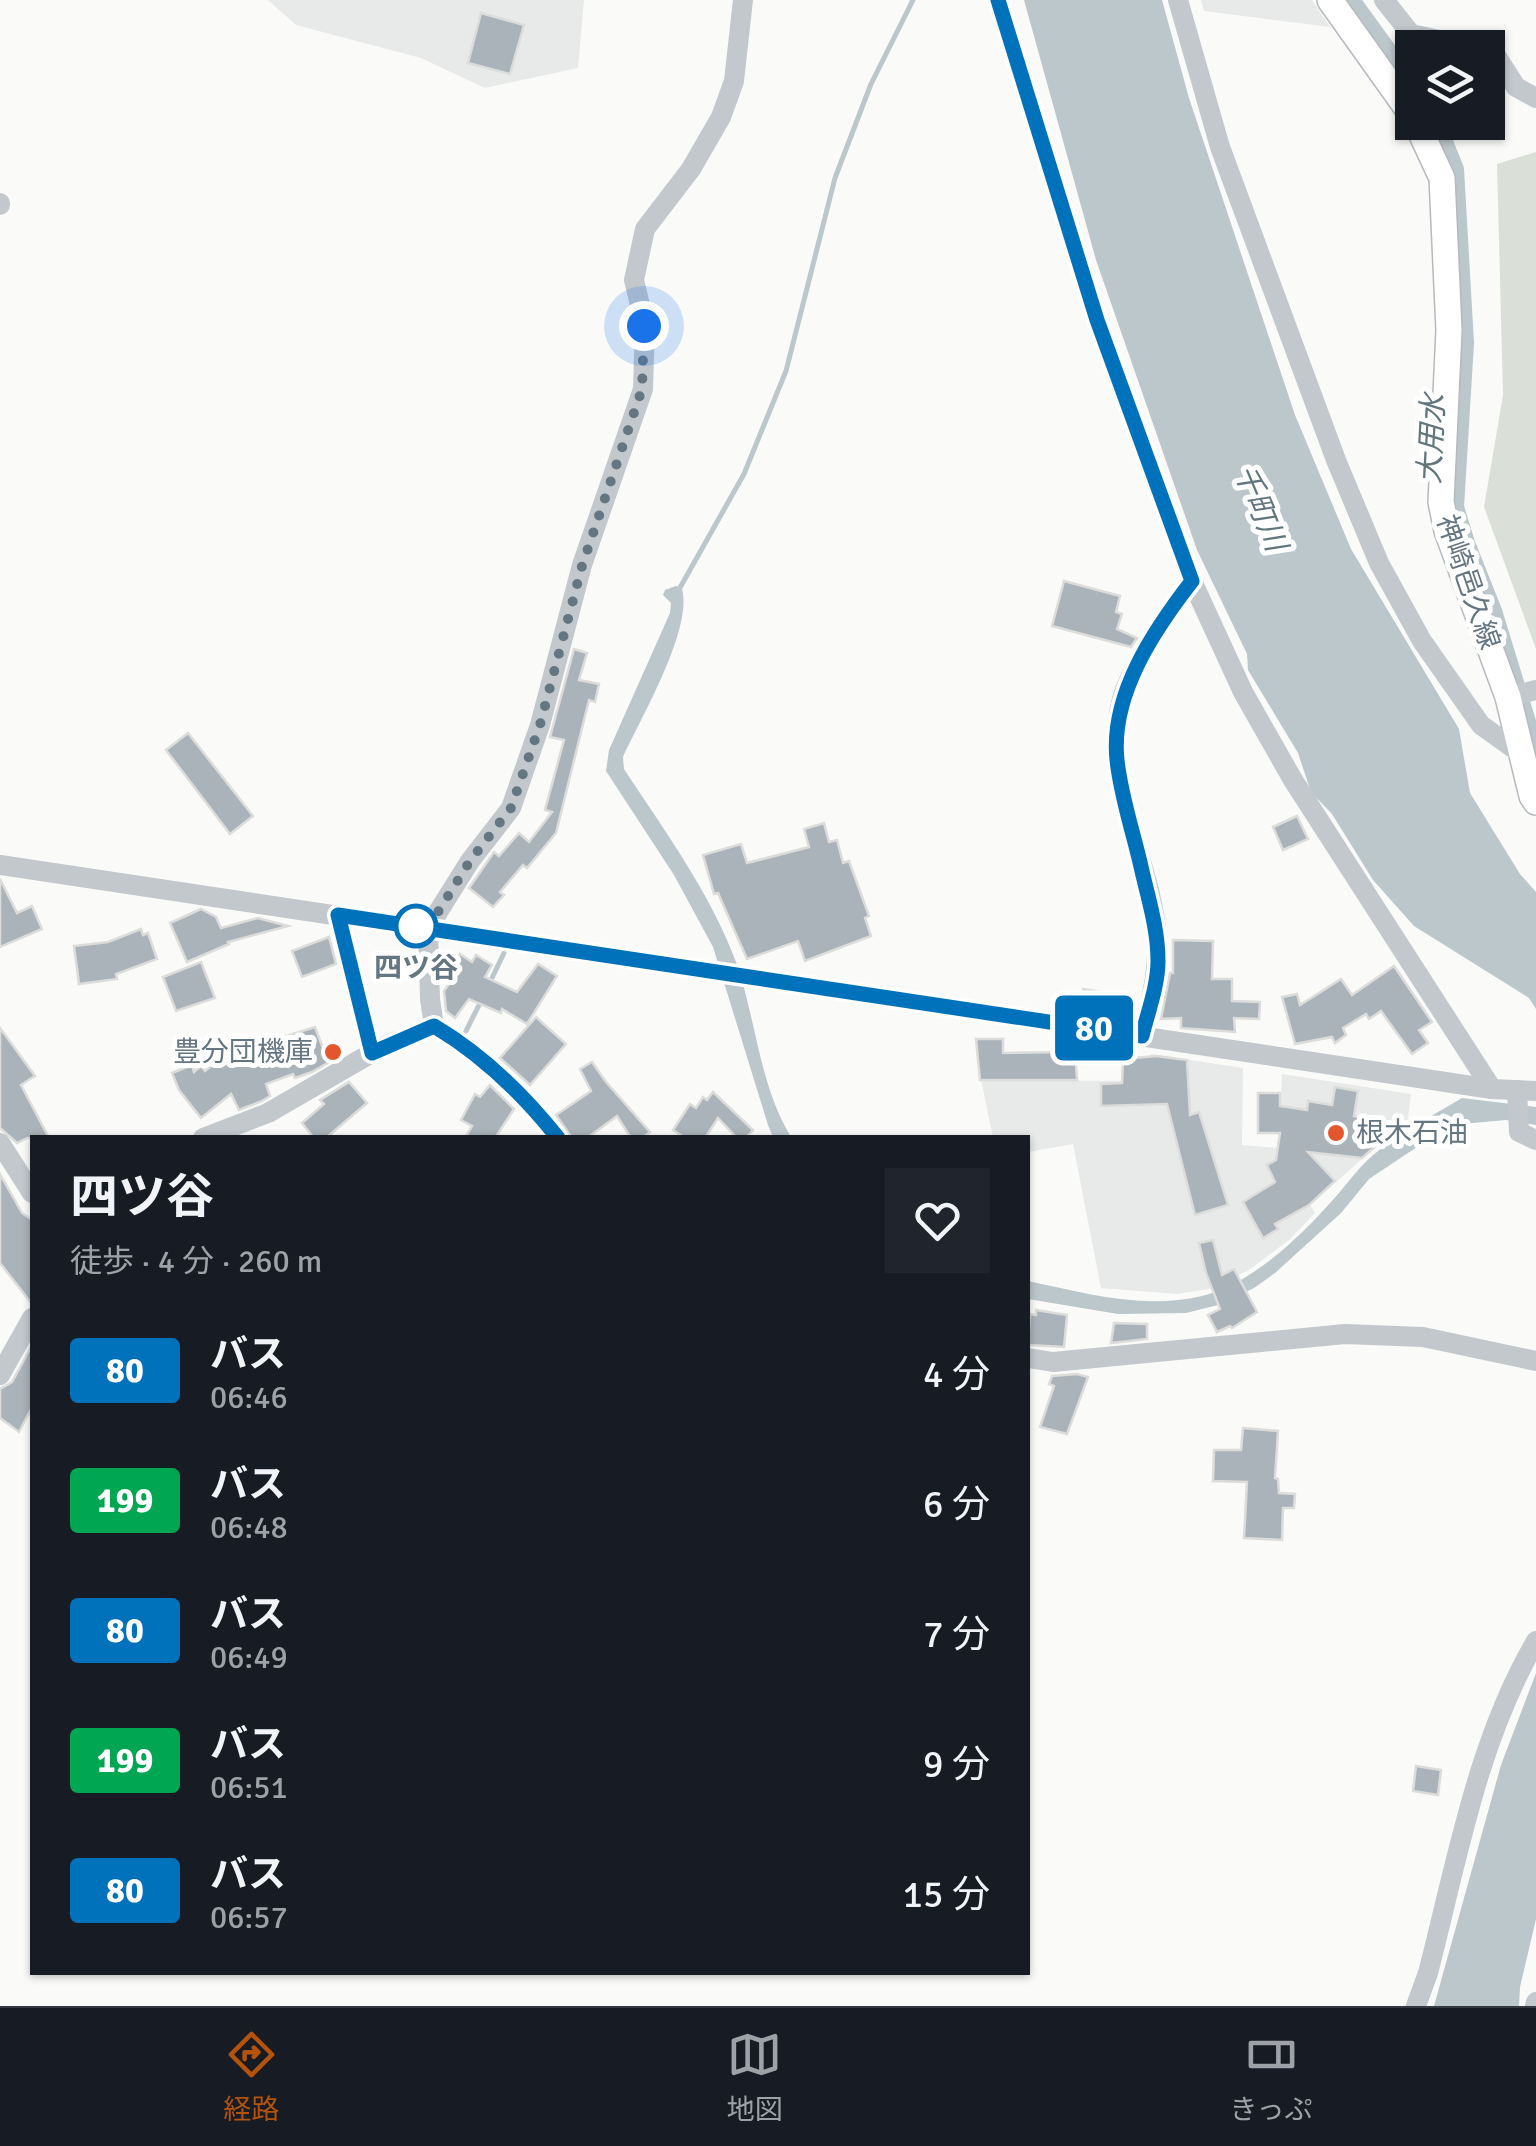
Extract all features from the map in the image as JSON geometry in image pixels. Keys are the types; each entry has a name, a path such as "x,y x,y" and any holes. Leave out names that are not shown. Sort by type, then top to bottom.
{"main road":[{"path":"1330,0 1395,91"},
{"name":"神崎邑久線","path":"1424,140 1442,178 1448,330 1441,502 1447,531 1521,693 1524,755 1536,802"}],"street":[{"path":"556,1135 531,1104 484,1060 434,1026 428,928 470,861 511,808 540,725 582,566 642,389 644,326 634,280 645,229 690,169 721,118 734,81 743,0"},
{"path":"998,0 1097,320 1192,581 1242,692 1292,780 1492,1089"},
{"path":"1178,0 1220,147 1336,460 1379,563 1422,641 1481,725 1524,755"},
{"path":"1384,0 1408,30"},
{"path":"1505,70 1516,87 1536,98"},
{"path":"1142,1036 1158,966 1157,935 1122,794 1116,756 1117,730 1122,696 1168,612 1192,581"},
{"path":"0,865 1523,1094 1516,1126 1519,1132 1536,1140"},
{"path":"338,915 372,1053"},
{"path":"211,1135 268,1113 372,1053 434,1026"},
{"path":"0,1143 30,1190"},
{"path":"0,1375 30,1322"},
{"path":"1030,1358 1052,1362 1345,1334 1423,1337 1536,1361"},
{"path":"1416,2006 1483,1760 1514,1678 1536,1641"}],"shaded area":[{"path":"268,0 584,0 578,68 485,88 421,58 296,25"},
{"path":"1201,0 1312,0 1330,27 1204,11"},
{"path":"1536,152 1536,649 1484,507 1503,395 1497,164"},
{"path":"1151,1054 1243,1068 1242,1145 1279,1148 1282,1074 1411,1094 1408,1119 1313,1202 1283,1159 1315,1213 1289,1240 1249,1270 1209,1289 1177,1294 1101,1288 1073,1144 1030,1152 1030,1135 993,1135 981,1080 1153,1081"}],"water":[{"name":"千町川","path":"1024,0 1162,0 1189,98 1295,415 1351,549 1459,729 1470,793 1520,874 1536,892 1536,1009 1529,998 1414,926 1373,880 1332,814 1311,792 1298,753 1248,670 1247,654 1197,550 1096,260"},
{"path":"676,586 682,589 680,627 623,757 624,769 685,862 725,936 743,983 772,1096 790,1135 772,1135 768,1125 713,947 674,875 606,771 609,750 670,613 671,603 663,595"},
{"path":"1462,1098 1536,1107 1536,1125 1506,1120 1450,1125 1369,1179 1341,1213 1275,1273 1218,1305 1186,1313 1118,1314 1030,1299 1030,1281 1136,1301 1180,1300 1220,1290 1256,1271 1289,1245 1361,1167 1416,1125"},
{"path":"1536,1673 1536,1919 1519,2006 1434,2006 1501,1765"}],"building":[{"path":"481,13 524,25 510,74 468,63"},
{"path":"1064,581 1120,596 1116,612 1122,614 1117,629 1137,638 1131,647 1052,626"},
{"path":"574,649 587,653 579,680 599,684 595,702 589,700 556,833 527,868 523,865 500,892 504,895 493,907 469,888 494,852 499,856 519,833 529,842 552,812 545,810 564,740 550,737"},
{"path":"188,733 253,816 230,834 166,750"},
{"path":"1297,816 1308,839 1283,850 1273,827"},
{"path":"824,823 829,842 837,840 843,863 849,861 869,916 865,918 871,936 805,961 798,941 747,959 718,893 714,894 703,855 741,844 747,863 809,847 804,829"},
{"path":"0,879 17,913 32,906 42,929 0,947"},
{"path":"201,909 216,917 221,928 258,918 288,926 228,942 187,962 170,923"},
{"path":"141,929 143,935 148,933 157,959 116,974 117,979 79,984 74,946 108,942"},
{"path":"329,937 336,964 302,977 292,951"},
{"path":"1173,940 1213,941 1212,979 1232,979 1232,1001 1260,1002 1259,1019 1234,1018 1235,1032 1181,1028 1181,1018 1161,1019 1173,973"},
{"path":"460,954 472,962 476,955 492,965 485,977 517,992 538,964 557,976 527,1024 502,1009 501,1013 469,999 455,1018 446,1011 444,991 458,971 452,967"},
{"path":"201,962 215,998 176,1011 163,977"},
{"path":"1394,966 1432,1022 1419,1030 1428,1043 1412,1054 1381,1011 1369,1019 1366,1014 1343,1028 1346,1035 1335,1043 1332,1037 1295,1044 1282,997 1297,994 1300,1005 1341,979 1352,995"},
{"path":"1083,989 1115,994 1112,1012 1080,1007"},
{"path":"536,1017 566,1044 530,1085 500,1058"},
{"path":"315,1027 322,1046 335,1041 341,1055 312,1072 266,1084 270,1096 239,1110 231,1094 201,1118 179,1090 172,1073 192,1065 194,1072 201,1066 205,1071 225,1055"},
{"path":"0,1028 35,1076 21,1085 47,1135 30,1135 17,1143 0,1128"},
{"path":"976,1039 1003,1039 1003,1053 1075,1052 1077,1080 980,1080"},
{"path":"1156,1056 1187,1060 1190,1115 1199,1112 1228,1205 1195,1215 1167,1104 1101,1106 1101,1084 1122,1083 1123,1059"},
{"path":"592,1062 650,1132 629,1135 617,1116 591,1135 570,1135 556,1115 591,1091 580,1069"},
{"path":"349,1082 367,1103 330,1135 312,1135 302,1123 324,1104 320,1100"},
{"path":"490,1085 514,1109 497,1135 467,1135 472,1126 461,1120 475,1094 480,1097"},
{"name":"根木石油","path":"1335,1087 1358,1091 1354,1116 1398,1127 1362,1158 1308,1152 1335,1181 1309,1205 1275,1224 1278,1229 1263,1238 1243,1202 1275,1182 1267,1165 1276,1160 1280,1133 1258,1133 1258,1093 1280,1093 1280,1106 1307,1110 1308,1101 1332,1105"},
{"path":"713,1092 753,1130 749,1135 734,1135 718,1118 707,1135 680,1135 673,1130 690,1104 696,1108 703,1097 707,1100"},
{"path":"0,1174 22,1213 30,1219 30,1301 0,1263"},
{"path":"1213,1240 1222,1275 1234,1269 1257,1312 1232,1328 1217,1332 1208,1315 1220,1309 1199,1243"},
{"path":"1036,1310 1067,1315 1064,1347 1030,1345 1030,1314 1036,1315"},
{"path":"1114,1323 1147,1324 1147,1339 1111,1343"},
{"path":"30,1349 30,1411 19,1432 0,1418 0,1389 12,1382"},
{"path":"1052,1376 1088,1377 1067,1434 1040,1427 1054,1386 1049,1384"},
{"path":"1243,1428 1278,1431 1275,1478 1279,1493 1295,1494 1294,1508 1283,1508 1282,1540 1244,1538 1247,1482 1213,1481 1214,1450 1241,1450"},
{"path":"1416,1766 1441,1770 1438,1795 1413,1791"}],"waterway":[{"path":"677,593 744,474 786,371 835,178 871,84 913,0"},
{"name":"大用水","path":"1351,0 1395,61"},
{"name":"大用水","path":"1443,140 1455,169 1465,343 1455,507 1493,611 1536,751"},
{"path":"490,982 504,953"},
{"path":"466,1031 481,1001"}],"bus line":[{"name":"80","path":"556,1135 531,1104 484,1060 434,1026 372,1053 338,915 1142,1036 1158,966 1157,935 1122,794 1116,756 1117,730 1122,696 1168,612 1192,581 1097,320 998,0"}],"place":[{"name":"四ツ谷","path":"416,926"},
{"name":"豊分団機庫","path":"333,1052"},
{"name":"根木石油","path":"1336,1133"}],"route":[{"path":"416,926 405,925 428,928 470,861 511,808 540,725 582,566 642,389 644,326"}]}
